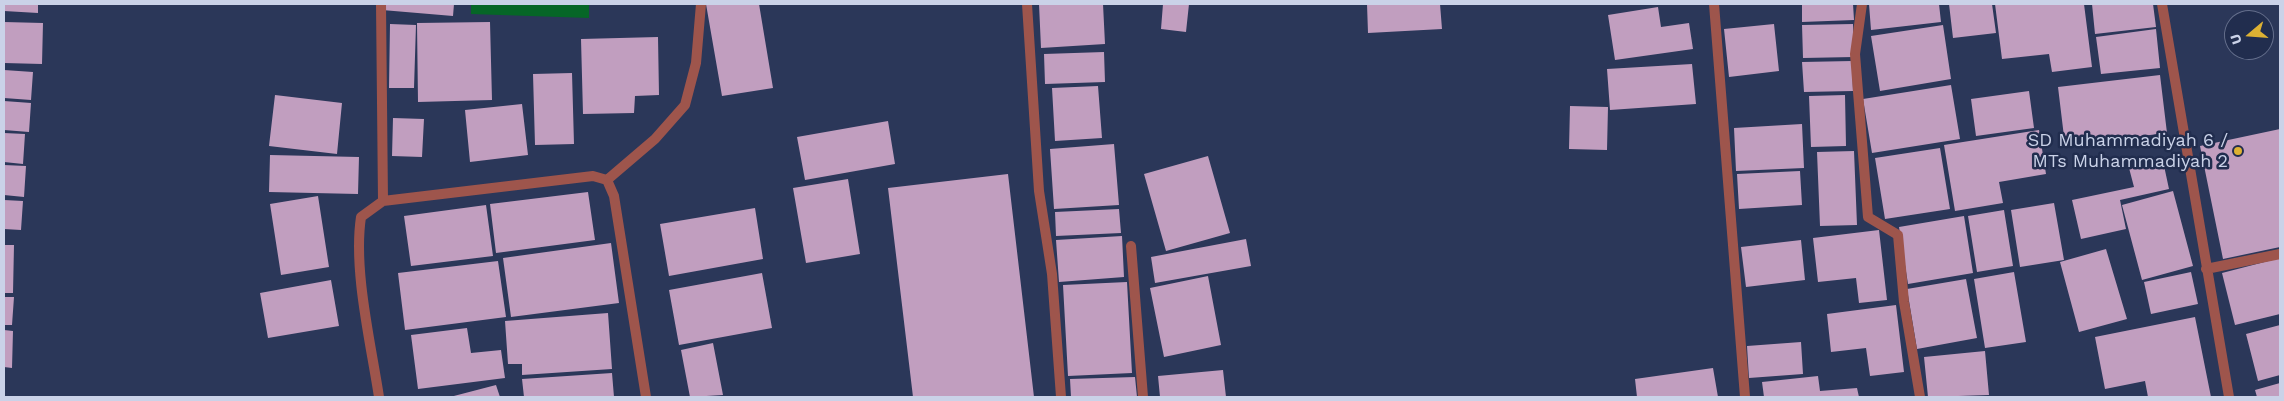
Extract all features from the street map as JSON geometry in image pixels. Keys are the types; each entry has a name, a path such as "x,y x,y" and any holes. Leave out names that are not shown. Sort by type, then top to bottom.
{"street":[{"path":"381,4 383,201"},
{"path":"607,180 655,139 685,105 696,63 701,4"},
{"path":"1027,4 1039,191 1052,274 1061,397"},
{"path":"1714,4 1745,397"},
{"path":"1862,4 1855,54 1868,217 1898,236 1904,302 1920,397"},
{"path":"2162,4 2229,397"},
{"path":"379,397 363,293 358,234 360,217 383,201 593,176 607,180"},
{"path":"607,180 614,196 646,397"},
{"path":"1131,246 1143,397"},
{"path":"2206,269 2280,254"}],"green space":[{"path":"471,4 589,4 589,18 471,14"}],"building":[{"path":"4,4 38,4 38,13 4,11"},
{"path":"382,4 454,4 453,16 382,10"},
{"path":"706,4 759,4 773,88 722,96"},
{"path":"1039,4 1103,4 1105,44 1041,48"},
{"path":"1163,4 1189,4 1186,32 1161,29"},
{"path":"1367,4 1440,4 1442,29 1368,33"},
{"path":"1802,4 1853,4 1854,20 1802,22"},
{"path":"1869,4 1939,4 1941,22 1871,30"},
{"path":"1949,4 1992,4 1996,33 1953,38"},
{"path":"1995,4 2084,4 2092,67 2052,72 2049,54 2002,59"},
{"path":"2092,4 2153,4 2156,27 2095,34"},
{"path":"1658,7 1661,27 1689,23 1693,49 1615,60 1608,15"},
{"path":"4,22 43,23 42,64 4,63"},
{"path":"490,22 492,100 418,102 417,23"},
{"path":"390,24 416,25 414,88 389,88"},
{"path":"1774,24 1779,71 1729,77 1724,29"},
{"path":"1853,24 1854,57 1803,58 1802,25"},
{"path":"1943,25 1951,79 1880,91 1871,36"},
{"path":"2156,29 2160,68 2101,74 2096,37"},
{"path":"658,37 659,95 635,96 634,113 583,114 581,39"},
{"path":"1104,52 1105,82 1045,84 1044,54"},
{"path":"1852,61 1853,91 1804,92 1802,62"},
{"path":"1692,64 1696,104 1610,110 1607,69"},
{"path":"4,70 33,72 31,100 4,98"},
{"path":"572,73 574,144 535,145 533,74"},
{"path":"2160,75 2167,133 2065,145 2058,87"},
{"path":"1951,85 1960,139 1872,153 1863,99"},
{"path":"1098,86 1102,138 1055,141 1052,88"},
{"path":"2029,91 2034,128 1976,136 1971,99"},
{"path":"275,95 342,103 337,154 269,146"},
{"path":"1845,95 1846,146 1811,147 1809,96"},
{"path":"4,101 31,103 29,132 4,130"},
{"path":"522,104 528,155 470,162 465,110"},
{"path":"1570,106 1608,107 1607,150 1569,149"},
{"path":"393,118 424,119 422,157 392,156"},
{"path":"888,121 895,164 805,180 797,137"},
{"path":"1802,124 1804,168 1736,171 1734,128"},
{"path":"2280,129 2280,247 2223,259 2200,146"},
{"path":"2039,130 2046,174 1999,182 2003,203 1955,211 1944,145"},
{"path":"4,133 25,134 23,164 4,162"},
{"path":"1114,144 1119,205 1054,209 1050,149"},
{"path":"1940,148 1950,209 1885,219 1875,158"},
{"path":"1854,151 1857,225 1820,226 1817,152"},
{"path":"270,155 359,157 358,194 269,192"},
{"path":"1208,156 1230,233 1166,251 1144,174"},
{"path":"2163,161 2169,189 2120,200 2126,229 2081,239 2072,200 2134,187 2129,168"},
{"path":"4,165 26,166 24,197 4,195"},
{"path":"1800,171 1802,205 1739,209 1737,174"},
{"path":"1008,174 1034,397 913,397 888,188"},
{"path":"848,179 860,254 806,263 793,188"},
{"path":"2173,191 2193,266 2142,280 2122,205"},
{"path":"588,192 595,240 496,253 490,204"},
{"path":"318,196 329,267 281,275 270,204"},
{"path":"4,200 23,201 21,230 4,229"},
{"path":"2054,203 2064,260 2020,267 2011,210"},
{"path":"486,205 493,256 411,266 404,216"},
{"path":"755,208 763,259 669,276 660,224"},
{"path":"1119,209 1121,233 1056,236 1055,212"},
{"path":"2004,210 2013,266 1977,272 1968,216"},
{"path":"1964,216 1973,273 1908,284 1899,227"},
{"path":"1879,230 1887,300 1859,303 1856,278 1818,282 1813,238"},
{"path":"1122,236 1124,277 1059,282 1056,240"},
{"path":"1246,239 1251,266 1155,283 1151,257"},
{"path":"1801,240 1805,280 1746,287 1741,247"},
{"path":"611,243 619,303 511,317 503,258"},
{"path":"4,245 14,245 13,293 4,293"},
{"path":"2106,249 2127,319 2079,332 2060,262"},
{"path":"2280,258 2280,314 2235,325 2222,273"},
{"path":"498,261 506,317 405,330 398,273"},
{"path":"2014,272 2026,342 1985,348 1974,279"},
{"path":"2191,272 2198,304 2151,314 2144,282"},
{"path":"762,273 772,328 679,345 669,290"},
{"path":"1208,276 1221,345 1164,357 1150,288"},
{"path":"1966,279 1977,338 1917,349 1907,289"},
{"path":"331,280 339,326 268,338 260,293"},
{"path":"1127,282 1132,373 1068,376 1063,285"},
{"path":"4,297 14,297 12,325 4,325"},
{"path":"1896,305 1904,372 1870,376 1866,348 1831,352 1827,314"},
{"path":"608,313 612,369 522,375 522,364 508,364 505,321"},
{"path":"2195,317 2211,397 2148,397 2145,381 2105,389 2095,337"},
{"path":"2280,325 2280,375 2258,381 2246,334"},
{"path":"467,328 471,353 501,350 505,378 418,389 411,335"},
{"path":"4,330 13,331 12,368 4,367"},
{"path":"1801,342 1803,374 1749,378 1747,346"},
{"path":"713,343 723,395 690,397 681,350"},
{"path":"1985,351 1989,395 1928,397 1924,357"},
{"path":"1713,368 1718,397 1637,397 1635,379"},
{"path":"1223,370 1226,397 1160,397 1158,376"},
{"path":"612,373 614,397 524,397 522,379"},
{"path":"1818,376 1820,391 1857,388 1859,397 1764,397 1762,382"},
{"path":"1135,377 1137,397 1071,397 1070,379"},
{"path":"2280,383 2280,397 2257,397 2255,390"},
{"path":"496,385 500,397 450,397"}],"place":[{"name":"SD Muhammadiyah 6 / MTs Muhammadiyah 2","path":"2238,151"}]}
